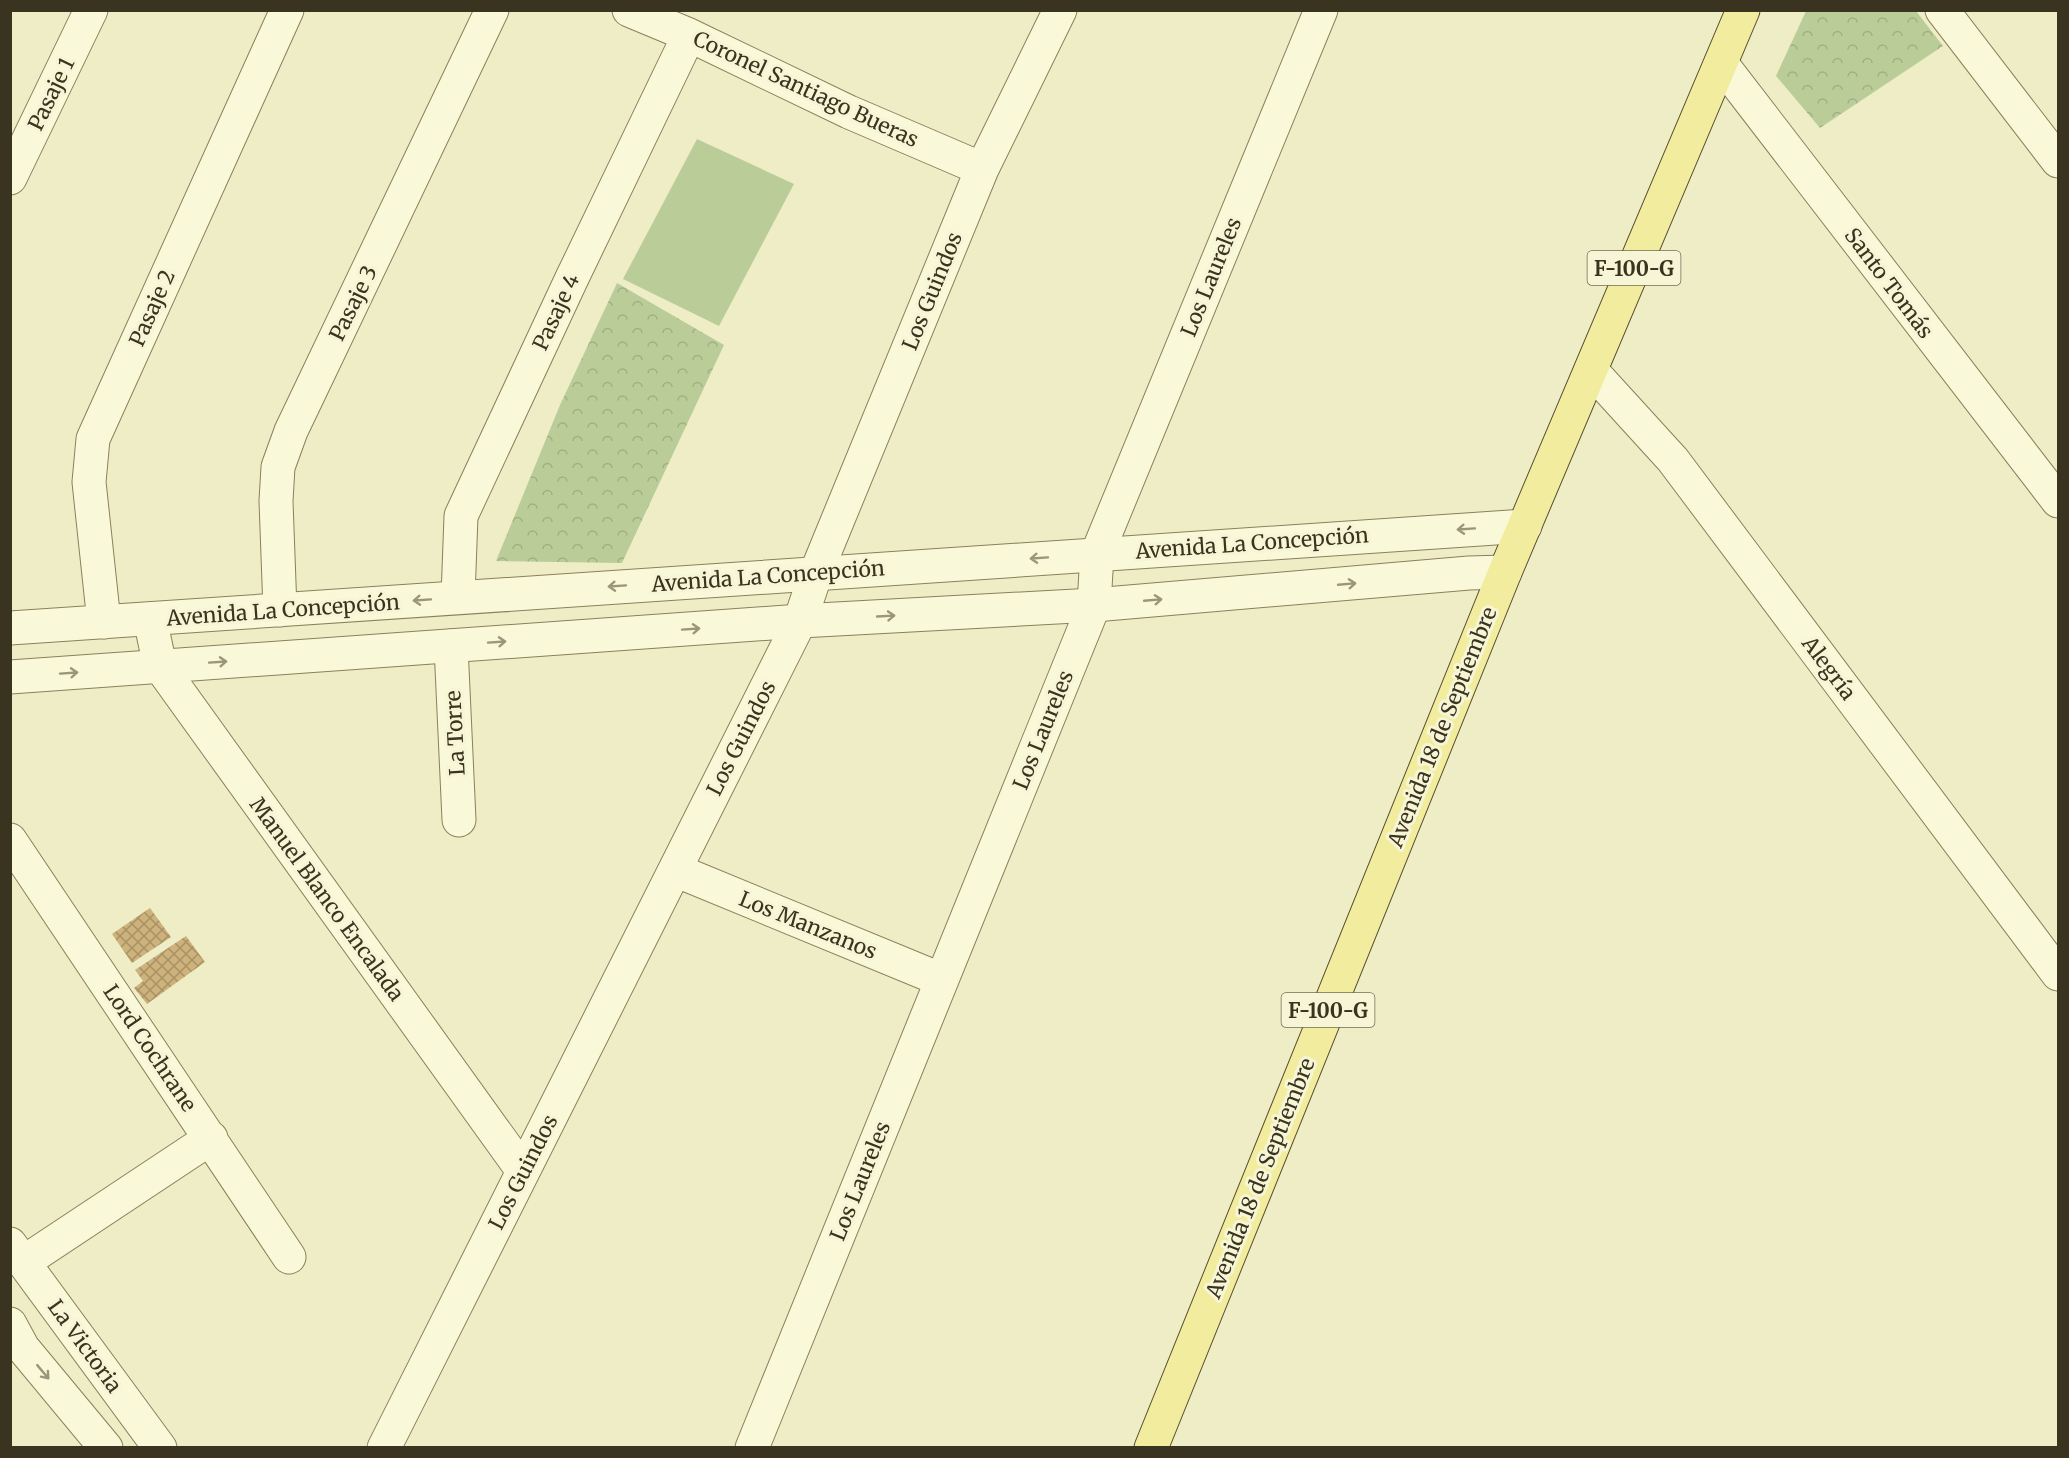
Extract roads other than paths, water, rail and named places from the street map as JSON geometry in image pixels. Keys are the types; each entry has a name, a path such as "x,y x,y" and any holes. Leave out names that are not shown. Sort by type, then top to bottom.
{"main road":[{"name":"Avenida 18 de Septiembre","path":"1151,1448 1505,572 1743,10"}],"street":[{"name":"Pasaje 1","path":"10,178 91,10"},
{"name":"Pasaje 2","path":"104,622 89,482 93,439 287,10"},
{"name":"Pasaje 3","path":"280,610 276,501 278,467 291,431 492,10"},
{"name":"Coronel Santiago Bueras","path":"630,10 689,35 849,112 982,169"},
{"name":"Los Guindos","path":"384,1448 800,621 816,573 982,169 1060,10"},
{"name":"Los Laureles","path":"752,1448 1094,605 1097,554 1321,10"},
{"path":"1942,10 2058,161"},
{"name":"Pasaje 4","path":"458,597 460,516 689,35"},
{"name":"Santo Tomás","path":"1721,63 2058,501"},
{"name":"Alegría","path":"1591,370 1673,460 2058,974"},
{"name":"Avenida La Concepción","path":"10,628 1525,526"},
{"path":"10,677 800,621 1094,605 1469,573 1505,572"},
{"name":"Manuel Blanco Encalada","path":"150,619 160,666 523,1171"},
{"name":"La Torre","path":"451,646 459,820"},
{"name":"Lord Cochrane","path":"10,840 289,1257"},
{"name":"Los Manzanos","path":"675,870 942,980"},
{"path":"17,1253 211,1138"},
{"name":"La Victoria","path":"17,1253 160,1448"},
{"path":"10,1324 23,1348 105,1448"}]}
